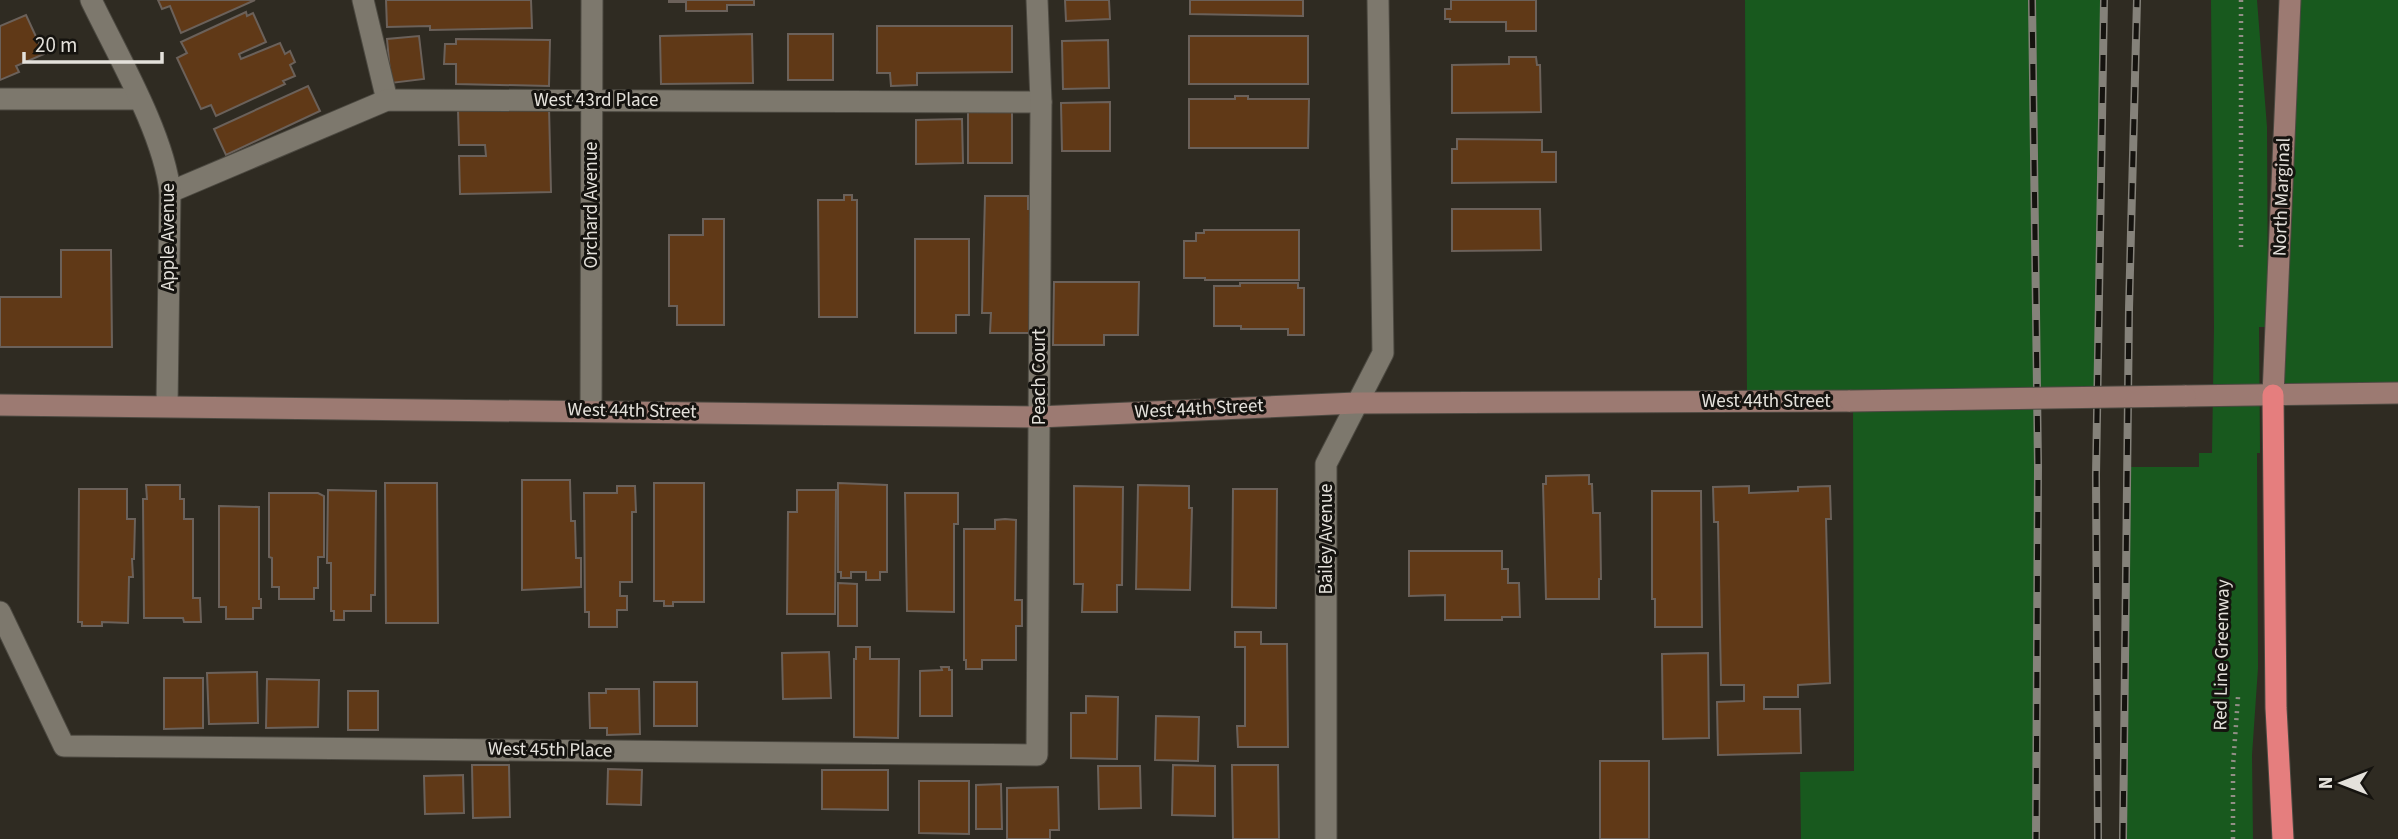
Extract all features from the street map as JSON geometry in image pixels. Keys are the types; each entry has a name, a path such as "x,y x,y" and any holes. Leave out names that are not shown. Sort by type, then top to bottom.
{"highway":[{"path":"2273,395 2276,708 2283,839"}],"street":[{"name":"Apple Avenue","path":"91,0 139,99 167,170 170,192 167,405"},
{"path":"363,0 387,100"},
{"name":"Orchard Avenue","path":"591,411 592,0"},
{"name":"Peach Court","path":"1037,0 1041,102 1037,755"},
{"name":"Bailey Avenue","path":"1326,839 1326,464 1383,353 1378,0"},
{"name":"North Marginal","path":"2273,395 2290,0"},
{"path":"0,99 139,99"},
{"name":"West 43rd Place","path":"170,192 387,100 1041,102"},
{"name":"West 44th Street","path":"0,405 1038,417 1356,403 1850,401 2398,393"},
{"name":"West 45th Place","path":"0,612 64,746 1037,755"}],"path":[{"path":"2241,0 2241,260"},
{"name":"Red Line Greenway","path":"2233,839 2233,766 2239,688"}],"green space":[{"path":"1745,0 2104,0 2098,398 2037,400 2036,839 1801,839 1800,772 1854,771 1853,401 1747,401"},
{"path":"2211,0 2257,0 2267,127 2268,327 2259,327 2258,668 2252,755 2253,839 2123,839 2127,467 2199,467 2199,453 2212,453 2214,327"},
{"path":"2290,0 2398,0 2398,393 2274,395"}],"building":[{"path":"158,0 255,0 181,33 170,6 162,9"},
{"path":"386,0 531,0 532,28 430,30 430,26 387,27"},
{"path":"669,0 754,0 754,5 727,5 727,11 686,11 686,2"},
{"path":"1065,0 1109,0 1110,19 1066,21"},
{"path":"1190,0 1303,0 1303,16 1190,14"},
{"path":"1451,0 1536,0 1536,31 1506,31 1506,22 1450,22 1450,19 1445,19 1445,9 1451,9"},
{"path":"246,12 247,16 253,13 266,42 239,54 241,59 280,43 285,54 290,51 295,62 290,65 295,76 283,81 285,84 216,116 211,105 201,109 177,58 187,53 181,42"},
{"path":"26,15 44,54 16,66 19,72 0,80 0,26"},
{"path":"877,26 1012,26 1012,72 917,73 917,85 891,86 890,73 877,73"},
{"path":"752,34 753,83 661,84 660,36"},
{"path":"788,34 833,34 833,80 788,80"},
{"path":"419,36 424,79 391,83 387,39"},
{"path":"1189,36 1308,36 1308,84 1189,84"},
{"path":"456,39 550,40 549,86 456,84 456,64 444,64 445,44 456,44"},
{"path":"1108,40 1109,88 1063,89 1062,41"},
{"path":"1509,57 1536,57 1537,65 1540,65 1541,112 1452,113 1452,65 1509,64"},
{"path":"308,86 320,111 226,155 214,129"},
{"path":"1235,96 1248,96 1248,99 1309,99 1308,148 1189,148 1189,99 1235,99"},
{"path":"1110,102 1110,151 1062,151 1061,103"},
{"path":"549,107 551,192 460,194 459,156 486,156 485,145 459,145 458,110"},
{"path":"968,110 1012,110 1012,163 968,163"},
{"path":"962,119 963,163 916,164 916,120"},
{"path":"1457,139 1542,140 1542,152 1556,152 1556,182 1452,183 1452,149 1457,149"},
{"path":"844,195 852,195 852,200 857,200 857,317 819,317 818,200 844,200"},
{"path":"985,196 1028,196 1028,209 1032,209 1031,333 990,333 991,313 982,313"},
{"path":"1452,209 1540,209 1541,250 1452,251"},
{"path":"703,219 724,219 724,325 677,325 677,306 669,306 669,235 703,235"},
{"path":"1204,230 1299,230 1299,280 1184,278 1184,241 1196,241 1196,233 1204,233"},
{"path":"915,239 969,239 969,315 956,315 956,333 915,333"},
{"path":"61,250 111,250 112,347 0,347 0,297 61,297"},
{"path":"1054,282 1139,282 1138,335 1104,335 1104,345 1053,345"},
{"path":"1240,283 1298,283 1298,288 1304,288 1304,335 1288,335 1288,329 1214,326 1214,286 1240,286"},
{"path":"1589,475 1593,513 1600,513 1599,599 1546,599 1543,484 1546,484 1546,476"},
{"path":"522,480 570,480 571,521 575,521 576,558 581,558 581,587 522,590"},
{"path":"385,483 437,483 438,623 386,623"},
{"path":"654,483 704,483 704,602 673,602 673,606 664,606 664,601 654,601"},
{"path":"838,483 887,485 887,572 880,572 880,580 866,580 866,572 851,572 851,578 841,578 841,572 838,572"},
{"path":"146,485 180,485 180,499 184,499 184,519 193,519 193,598 200,598 201,622 184,622 183,618 144,618 143,499 147,499"},
{"path":"1138,485 1189,486 1189,508 1192,508 1190,590 1136,589"},
{"path":"617,486 635,486 636,512 632,512 632,582 620,582 620,596 627,596 627,610 617,610 617,627 589,627 589,612 585,612 584,493 617,493"},
{"path":"1074,486 1123,487 1122,585 1117,585 1117,612 1082,612 1083,584 1074,584"},
{"path":"1749,486 1749,493 1798,491 1798,487 1830,486 1831,519 1826,519 1830,683 1798,685 1798,697 1764,697 1764,709 1800,709 1801,753 1718,755 1717,702 1744,701 1744,685 1721,685 1718,522 1714,522 1713,487"},
{"path":"79,489 127,489 127,519 135,519 128,623 102,622 102,626 82,626 82,622 78,622"},
{"path":"1233,489 1277,489 1276,608 1232,607"},
{"path":"328,490 376,491 375,595 371,595 371,611 344,611 344,620 334,620 334,611 331,611 331,563 327,563"},
{"path":"797,490 836,490 835,614 787,614 788,512 797,512"},
{"path":"1652,491 1701,491 1702,627 1655,627 1655,599 1652,599"},
{"path":"269,493 318,493 324,496 324,557 318,557 318,588 314,588 314,599 279,599 279,587 272,587"},
{"path":"905,493 958,493 958,524 954,524 954,612 907,611"},
{"path":"219,506 259,507 261,608 253,608 253,619 226,619 226,607 219,607"},
{"path":"995,520 1016,520 1015,600 1022,600 1022,626 1016,626 1016,660 982,660 982,669 966,669 964,529 995,529"},
{"path":"1409,551 1502,551 1502,569 1508,569 1508,583 1519,583 1520,617 1502,617 1502,620 1445,620 1445,595 1409,596"},
{"path":"838,583 857,584 857,626 838,626"},
{"path":"1235,632 1261,632 1261,644 1287,644 1288,747 1238,747 1237,726 1245,726 1245,647 1235,647"},
{"path":"856,647 870,647 870,659 899,659 898,738 854,737"},
{"path":"829,652 831,698 783,699 782,653"},
{"path":"1708,653 1709,738 1663,739 1662,654"},
{"path":"941,667 949,667 949,670 952,670 952,716 920,716 920,671 942,670"},
{"path":"257,672 258,723 209,724 207,673"},
{"path":"164,678 203,678 203,728 164,729"},
{"path":"267,679 319,680 318,727 266,728"},
{"path":"654,682 697,682 697,726 654,726"},
{"path":"606,689 639,689 640,734 607,735 607,728 590,728 589,693 606,693"},
{"path":"348,691 378,691 378,730 348,730"},
{"path":"1086,696 1118,697 1117,759 1071,758 1071,713 1086,713"},
{"path":"1156,716 1199,717 1198,761 1155,760"},
{"path":"1600,761 1649,761 1649,839 1600,839"},
{"path":"472,765 509,765 510,817 473,818"},
{"path":"1173,765 1215,766 1215,816 1172,815"},
{"path":"1232,765 1278,765 1279,839 1233,839"},
{"path":"1098,766 1140,766 1141,808 1099,809"},
{"path":"608,769 642,770 641,805 607,804"},
{"path":"822,770 888,770 888,810 822,809"},
{"path":"463,775 464,813 425,814 424,776"},
{"path":"919,781 969,781 969,834 919,833"},
{"path":"1001,784 1002,829 976,829 976,785"},
{"path":"1058,787 1059,830 1050,830 1050,839 1007,839 1007,788"}],"railway":[{"path":"2032,0 2038,467 2036,839"},
{"path":"2098,839 2096,475 2104,0"},
{"path":"2123,839 2129,309 2137,0"}]}
